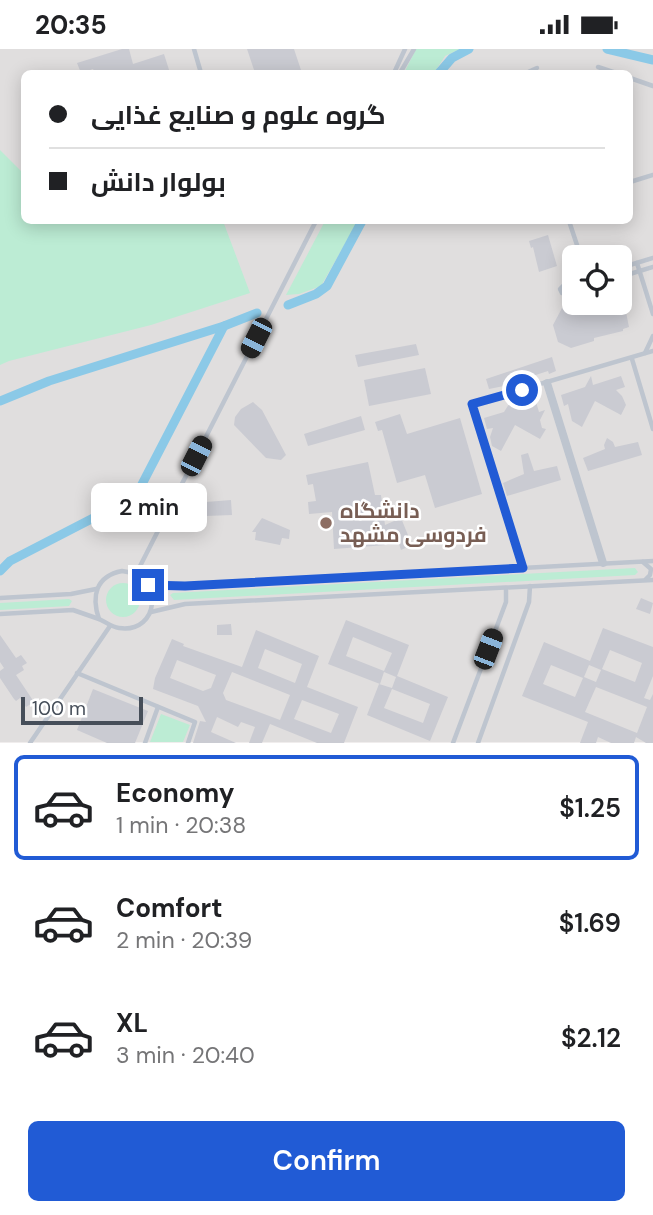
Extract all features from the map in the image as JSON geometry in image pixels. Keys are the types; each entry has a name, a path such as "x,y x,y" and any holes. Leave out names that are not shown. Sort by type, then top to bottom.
{"street":[{"path":"547,383 603,563"}],"lane":[{"path":"194,49 200,70"},
{"path":"395,70 405,49"},
{"path":"402,70 414,49"},
{"path":"598,67 607,70"},
{"path":"533,70 537,68"},
{"path":"633,79 653,86"},
{"path":"633,181 653,175"},
{"path":"136,574 314,224"},
{"path":"570,224 577,245"},
{"path":"632,264 653,258"},
{"path":"637,263 653,314"},
{"path":"632,273 653,267"},
{"path":"645,353 653,336"},
{"path":"523,568 472,404 653,351"},
{"path":"632,359 653,429"},
{"path":"502,528 508,526"},
{"path":"148,585 185,586 653,561"},
{"path":"641,562 647,563 651,569 648,578 642,580"},
{"path":"0,614 73,610 110,626 132,628 146,619 151,611 152,599 148,585 136,574 122,571 114,572 102,580 94,601 99,619"},
{"path":"151,611 185,604 653,580"},
{"path":"478,743 529,602 530,586"},
{"path":"453,743 506,602 506,588"},
{"path":"0,598 71,594 97,589"},
{"path":"30,743 110,626"},
{"path":"77,674 195,722 188,743"},
{"path":"145,743 158,707"}],"shaded area":[{"name":"دانشگاه فردوسی مشهد","path":"0,49 653,49 653,742 0,742"}],"green space":[{"path":"416,49 460,49 445,56 436,70 406,70"},
{"path":"0,150 21,171 21,224 224,224 250,293 151,325 0,365"},
{"path":"323,224 356,224 321,286 299,294 286,295"},
{"path":"635,568 638,572 635,575 174,600 170,595 173,593"},
{"path":"123,583 135,588 140,600 135,612 123,617 111,612 106,600 111,588"},
{"path":"72,601 69,606 0,610 0,603"},
{"path":"161,714 190,725 183,742 150,742"}],"building":[{"path":"129,49 133,64 164,54 169,70 80,70 77,63"},
{"path":"247,49 294,49 301,70 254,70"},
{"path":"548,235 557,266 539,272 529,241"},
{"path":"562,308 562,315 627,315 629,327 571,348 558,342 553,325"},
{"path":"416,344 419,355 358,367 355,355"},
{"path":"552,357 556,371 489,389 486,379"},
{"path":"425,368 431,394 369,406 364,380"},
{"path":"591,376 593,385 621,376 625,387 616,390 626,405 621,415 595,401 582,427 572,421 568,404 564,406 561,395 585,387"},
{"path":"253,402 262,410 286,455 281,460 266,458 234,425 235,417 241,409"},
{"path":"536,402 539,412 545,410 540,420 542,428 546,429 540,439 515,425 501,451 492,446 490,437 493,428 487,429 484,418 504,412 509,404 516,408"},
{"path":"400,414 407,434 460,418 482,494 435,508 425,475 397,483 382,430 378,431 375,422"},
{"path":"361,416 365,430 308,446 304,434"},
{"path":"607,438 615,447 638,442 642,455 588,471 583,458 605,449"},
{"path":"528,453 534,471 557,466 561,480 507,496 503,483 524,474 521,455"},
{"path":"368,462 375,495 381,495 385,525 401,518 412,545 401,550 399,544 334,549 332,512 309,514 308,502 316,501 313,484 308,485 306,475"},
{"path":"231,500 232,515 206,516 206,502"},
{"path":"262,518 290,530 289,539 282,538 280,545 255,540 256,532 252,532"},
{"path":"641,598 653,603 650,614 636,609"},
{"path":"346,620 409,645 397,676 448,697 430,741 367,715 379,684 392,688 396,677 384,672 380,684 328,664","holes":["353,637 392,653 384,671 346,656","392,689 430,704 423,723 384,708"]},
{"path":"231,624 232,635 217,635 217,625"},
{"path":"603,628 653,647 653,676 644,698 650,700 653,694 653,743 646,743 636,737 634,743 611,743 598,737 596,743 580,743 588,722 522,696 544,642 590,661","holes":["610,650 642,663 635,682 602,669","551,665 583,678 575,697 543,684","589,665 601,670 596,682 584,677","596,687 647,707 637,733 585,712"]},
{"path":"256,630 319,656 307,687 358,707 344,743 317,743 270,724 262,743 249,743 255,727 241,722 238,727 217,717 211,732 236,743 193,743 200,721 206,722 198,706 153,689 172,639 184,644 183,646 242,667","holes":["265,649 302,664 295,683 258,668","177,660 216,675 211,688 203,691 170,678","232,672 290,695 280,720 226,700 223,693","302,700 339,714 331,733 294,719"]},
{"path":"0,635 16,658 21,655 27,663 22,666 24,670 16,675 34,702 26,707 20,698 16,701 14,699 0,678 0,671 4,668 0,662"},
{"path":"93,689 148,711 135,743 107,743 77,730"}],"waterway":[{"path":"442,70 452,58 469,49"},
{"path":"607,49 653,60"},
{"path":"288,305 316,294 327,286 360,224"},
{"path":"0,401 49,381 224,326 257,313"},
{"path":"0,571 10,561 132,498 139,490 224,326"}],"place":[{"name":"دانشگاه فردوسی مشهد","path":"326,523"}],"route":[{"path":"148,585 185,586 523,568 472,404 522,390"}]}
